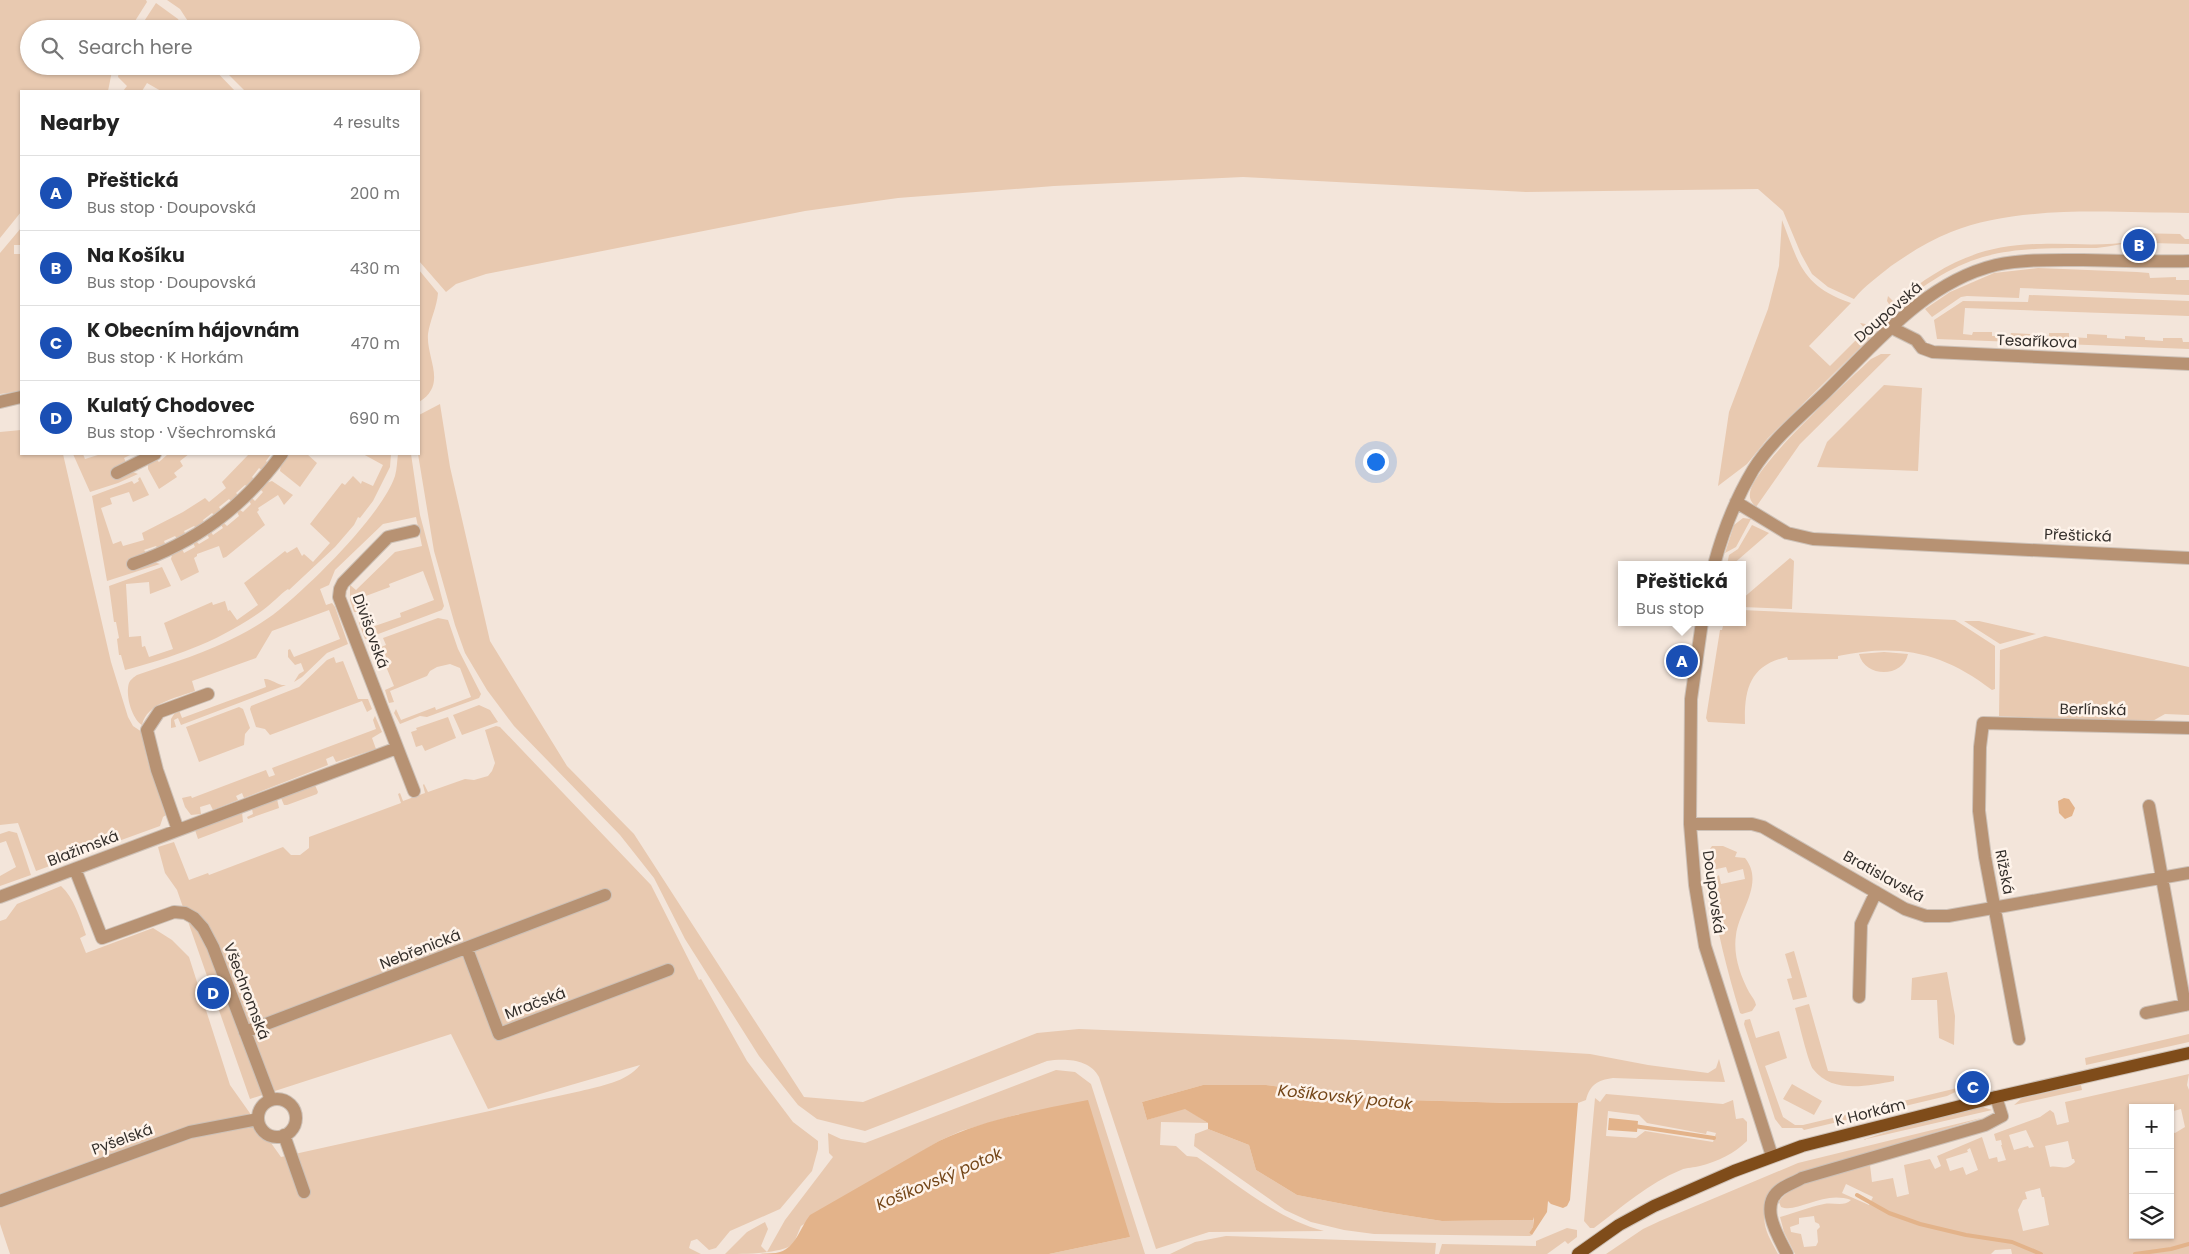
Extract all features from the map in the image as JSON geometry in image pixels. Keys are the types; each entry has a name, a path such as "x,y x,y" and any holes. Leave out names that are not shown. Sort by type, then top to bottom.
{"main road":[{"name":"K Horkám","path":"1578,1254 1634,1216 1701,1185 1802,1146 1996,1097 2189,1053"}],"street":[{"name":"Doupovská","path":"1715,561 1724,527 1736,502 1754,469 1778,439 1892,328 1917,306 1942,288 1979,270 1995,265 2053,260 2189,261"},
{"name":"Tesaříkova","path":"1892,328 1916,340 1922,348 1933,352 2189,364"},
{"path":"0,402 20,398"},
{"path":"117,473 154,455"},
{"path":"133,564 184,543 226,514 270,470 281,455"},
{"name":"Přeštická","path":"1736,502 1787,532 1813,539 2189,558"},
{"name":"Divišovská","path":"414,532 388,537 343,583 339,597 414,791"},
{"name":"Doupovská","path":"1701,626 1691,698 1690,824 1695,885 1705,946 1772,1156"},
{"path":"208,694 159,712 148,730 157,770 178,830 397,748"},
{"name":"Rižská","path":"1997,724 1983,723 1980,747 1978,811 2019,1039"},
{"name":"Berlínská","path":"1997,724 2189,728"},
{"path":"2146,1013 2187,1005 2149,806"},
{"name":"Bratislavská","path":"1690,824 1752,824 1763,827 1905,909 1926,916 1948,916 2189,873"},
{"name":"Blažimská","path":"0,897 178,830"},
{"name":"Všechromská","path":"75,868 102,938 164,914 185,914 194,918 213,947 271,1100"},
{"path":"1859,997 1861,924 1876,892"},
{"name":"Nebřenická","path":"245,1032 605,895"},
{"name":"Mračská","path":"467,949 499,1034 668,970"},
{"path":"1787,1254 1772,1227 1771,1219 1772,1205 1780,1190 1802,1178 1985,1125 2002,1116 1996,1097"},
{"path":"271,1100 282,1100 293,1110 294,1124 284,1135 269,1135 261,1128 258,1119 262,1105 271,1100"},
{"name":"Pyšelská","path":"0,1202 190,1132 258,1119"},
{"path":"284,1135 304,1192"}],"shaded area":[{"path":"0,0 146,0 147,2 136,20 20,20 20,75 111,75 108,90 20,90 20,213 0,238"},
{"path":"167,0 2189,0 2189,213 2068,212 2007,217 1978,223 1943,235 1913,252 1877,277 1854,299 1828,287 1812,274 1801,254 1783,211 1758,189 1526,192 1243,177 1054,186 898,198 805,211 486,274 456,284 446,292 420,262 420,90 244,90 229,75 420,75 420,20 187,20 180,9"},
{"path":"156,3 179,20 145,20"},
{"path":"118,75 220,75 234,90 159,90 147,83 143,90 124,90 127,86 118,77"},
{"path":"1782,220 1804,272 1822,289 1851,303 1809,346 1830,366 1866,330 1860,323 1871,325 1875,333 1768,438 1747,464 1718,486 1729,412 1768,309 1779,266"},
{"path":"20,229 20,245 14,245 14,254 20,254 20,391 0,394 0,253"},
{"path":"2134,233 2180,234 2185,239 2189,239 2189,244 2151,243 2151,240 2141,240 2140,243 2097,248 2032,249 1985,256 1963,264 1942,275 1893,310 1887,301 1888,296 1895,303 1928,278 1945,268 1962,259 1980,253 2019,245 2122,243 2134,241"},
{"path":"2038,268 2149,273 2150,278 2176,277 2176,280 2189,280 2189,295 2020,288 2019,298 1961,297 1932,317 1925,309 1950,292 1994,273"},
{"path":"420,271 438,293 428,334 434,379 428,395 420,401"},
{"path":"2029,295 2189,301 2189,316 1965,308 1963,334 1972,335 1973,332 1992,332 1992,336 2010,336 2011,333 2030,334 2030,337 2039,338 2040,335 2049,336 2049,333 2069,333 2069,337 2087,338 2087,334 2107,335 2107,338 2125,339 2125,336 2145,337 2145,340 2163,341 2163,338 2182,338 2183,342 2189,342 2189,349 1937,339 1934,320 1963,301 2028,302"},
{"path":"1881,354 1891,354 1800,444 1756,507 1751,501 1750,493 1755,480 1767,464 1823,404 1871,359"},
{"path":"1884,385 1922,388 1918,471 1817,467 1827,442"},
{"path":"440,404 450,467 490,641 567,766 634,834 804,1097 863,1102 1037,1033 1079,1029 1355,1040 1590,1054 1648,1065 1708,1073 1716,1068 1719,1059 1725,1082 1613,1078 1595,1084 1586,1100 1578,1103 1373,1099 1266,1085 1203,1085 1142,1102 1147,1120 1185,1108 1208,1123 1161,1122 1160,1145 1176,1146 1187,1156 1197,1157 1258,1200 1290,1218 1324,1231 1209,1232 1156,1249 1099,1077 1090,1066 1083,1063 1069,1060 1047,1061 865,1131 817,1119 798,1105 759,1056 685,939 654,878 620,835 514,726 487,690 465,653 434,551 418,455 420,455 420,414"},
{"path":"20,430 20,455 63,455 111,662 128,717 133,726 142,732 147,759 166,815 163,817 160,826 36,871 18,823 0,825 0,432"},
{"path":"73,455 83,455 85,459 98,455 130,455 124,458 127,464 118,479 133,472 138,474 90,492"},
{"path":"167,455 188,455 180,461 183,466 174,473 177,477 159,489 148,469 148,465 156,459 159,462"},
{"path":"248,455 270,455 266,461 269,464 263,471 259,468 252,477 255,480 248,487 245,485 236,493 239,496 232,502 229,499 219,507 222,511 215,516 212,513 203,520 205,524 197,529 194,526 184,531 186,535 178,540 175,536 164,541 166,546 158,549 156,546 144,550 154,562 160,564 107,581 92,496 132,481 134,484 139,481 140,477 149,495 133,502 129,492 110,498 112,504 101,508 113,544 121,541 123,546 144,540 142,533 183,512 205,498 209,502 226,488 222,482"},
{"path":"287,455 308,455 317,463 300,487 280,471 281,464"},
{"path":"365,455 391,455 390,467 373,501 335,547 289,590 230,631 196,647 161,660 125,670 121,655 119,655 117,639 119,638 116,622 114,622 109,586 162,567 171,586 150,594 149,582 126,584 129,637 141,636 142,647 145,646 149,657 173,649 164,623 212,602 213,605 225,601 228,611 230,610 237,620 258,605 244,583 285,551 287,553 297,547 302,556 304,554 313,562 330,543 310,524 342,483 345,485 353,476 361,484 362,481 373,486 383,465"},
{"path":"398,455 411,455 420,515 444,606 442,610 365,639 359,623 362,619 366,629 401,617 400,613 434,600 423,571 389,584 390,587 355,600 359,612 354,612 350,600 350,585 356,590 395,552 422,546 416,517 383,524 335,570 329,585 320,589 326,605 332,603 335,607 348,644 327,653 302,677 294,682 299,674 304,671 301,663 295,665 288,657 288,650 290,649 294,657 340,639 329,610 272,631 256,658 192,681 195,691 163,702 150,711 142,725 138,722 132,712 128,694 131,680 137,675 190,657 228,641 260,624 279,610 309,584 361,529 388,492 397,468"},
{"path":"272,481 293,495 284,505 278,495 258,508 257,512 265,525 226,557 223,558 219,546 197,554 194,558 199,572 181,581 171,559 172,555 182,549 184,553 195,547 193,543 196,541 199,544 209,538 207,534 211,532 213,535 223,528 221,525 224,523 227,526 239,516 237,512 240,510 243,512 251,504 249,501 252,498 255,501 263,492 260,489 266,483"},
{"path":"1743,518 1751,519 1736,547 1725,553 1734,525"},
{"path":"1752,525 1769,533 1737,561 1728,561 1729,555 1738,549"},
{"path":"1790,558 1794,561 1792,609 1746,607 1746,596"},
{"path":"1746,610 1955,620 1995,646 1995,689 1992,690 1974,677 1938,659 1900,651 1860,652 1838,656 1838,659 1788,660 1787,657 1765,666 1757,672 1748,690 1745,724 1708,722 1706,718 1720,630 1722,630 1723,626 1746,626"},
{"path":"438,618 448,620 458,649 481,694 479,698 427,717 420,716 400,724 394,713 396,709 401,720 435,707 436,710 471,697 460,668 450,664 437,667 430,671 427,676 390,691 394,702 389,703 385,690 394,686 376,642 378,640 381,647 386,645 383,638"},
{"path":"1964,621 1979,621 2036,634 2000,644"},
{"path":"2045,636 2189,667 2189,715 2165,714 2149,723 1999,716 2000,650"},
{"path":"1884,652 1908,654 1905,662 1899,668 1884,672 1868,668 1859,654"},
{"path":"334,657 336,663 343,661 358,699 368,699 372,709 367,712 362,701 270,735 265,729 256,727 250,709 251,706 299,687 327,660"},
{"path":"264,679 286,685 181,725 178,718 174,720 176,727 171,728 171,719 176,711 179,710 182,718 266,687"},
{"path":"479,705 490,710 498,722 462,735 453,715"},
{"path":"239,707 243,709 250,728 245,734 244,745 199,762 186,727"},
{"path":"375,716 382,732 372,738 376,749 336,762 333,756 326,759 328,765 244,798 242,793 236,796 238,800 213,810 210,804 200,807 201,814 191,815 185,807 182,798 191,796 192,798 266,770 269,777 275,775 272,768 376,729 373,720"},
{"path":"448,717 456,738 425,751 422,745 416,747 411,732 417,730 416,728"},
{"path":"496,726 500,727 651,885 699,980 701,979 747,1061 793,1122 818,1141 818,1149 812,1171 780,1209 730,1231 716,1248 709,1250 697,1239 691,1241 689,1248 701,1254 10,1254 0,1224 0,921 6,919 17,904 61,886 73,902 86,935 80,938 86,953 153,928 172,940 189,957 230,1085 281,1157 596,1087 621,1079 635,1071 640,1065 488,1109 451,1034 250,1099 177,890 165,873 158,847 174,842 189,880 208,873 209,875 283,847 291,855 300,855 309,848 309,837 401,803 398,794 400,793 403,801 425,793 424,784 428,792 465,779 474,780 488,776 495,763 485,730"},
{"path":"315,785 317,794 284,805 281,798"},
{"path":"277,799 279,808 248,819 247,817 253,814 252,809"},
{"path":"242,812 243,822 198,839 195,830"},
{"path":"9,831 17,833 31,875 0,886 0,876 16,867 6,841 0,843 0,834"},
{"path":"1712,846 1723,846 1737,852 1735,857 1745,858 1750,867 1752,877 1752,887 1738,926 1735,950 1740,972 1756,1005 1752,1011 1742,1014 1740,1013 1722,949 1710,883 1719,875 1721,884 1745,879 1743,869 1728,873 1726,867 1708,871 1707,853"},
{"path":"1794,951 1807,997 1793,1000 1787,979 1792,978 1785,954"},
{"path":"1947,972 1955,1016 1954,1045 1939,1038 1937,1000 1911,1000 1912,978"},
{"path":"1809,1004 1828,1071 1894,1076 1894,1081 1873,1085 1850,1086 1830,1082 1821,1077 1811,1065 1795,1008"},
{"path":"1750,1019 1756,1038 1779,1031 1787,1058 1765,1066 1783,1117 1795,1125 1803,1125 1970,1085 1947,1096 1804,1130 1802,1128 1782,1128 1775,1119 1744,1024 1745,1020"},
{"path":"2189,1034 2189,1042 2086,1065 2085,1058"},
{"path":"1056,1070 1075,1072 1091,1084 1145,1254 1049,1254 1130,1237 1019,1114 961,1131 939,1141 801,1226 793,1244 788,1247 771,1252 725,1254 747,1232 765,1222 768,1229 761,1246 767,1252 785,1220 833,1157 829,1153 828,1133 841,1139 865,1143"},
{"path":"2189,1074 2187,1085 2189,1090 2189,1254 2012,1254 2011,1249 1995,1250 1991,1254 1795,1254 1784,1232 1780,1217 1818,1205 1845,1203 1851,1200 1830,1198 1795,1207 1781,1207 1779,1202 1785,1195 1794,1188 1806,1183 1870,1165 1872,1182 1893,1178 1897,1197 1909,1194 1904,1165 1930,1159 1935,1169 1941,1166 1937,1156 1982,1137 1989,1159 1997,1157 1998,1162 2006,1160 2001,1140 1996,1141 1994,1134 2040,1117 2050,1110 2054,1113 2057,1125 2069,1122 2065,1102","holes":["2026,1130 2034,1147 2029,1148 2028,1146 2014,1150 2009,1135","2068,1141 2072,1159 2075,1162 2068,1167 2050,1167 2045,1146","1970,1148 1978,1170 1966,1175 1963,1167 1950,1171 1946,1159 1968,1152 1967,1150","1846,1184 1873,1197 1869,1205 1842,1193","2040,1188 2042,1197 2044,1197 2049,1225 2023,1231 2018,1210 2023,1200 2027,1199 2025,1192","1814,1216 1815,1222 1819,1224 1816,1246 1804,1247 1801,1234 1791,1232 1790,1227 1799,1224 1799,1218"]},
{"path":"1792,1084 1822,1101 1814,1115 1783,1099"},
{"path":"2081,1085 2082,1090 2014,1105 2022,1098"},
{"path":"1606,1094 1723,1104 1733,1100 1736,1119 1743,1118 1747,1122 1747,1141 1719,1159 1669,1175 1636,1196 1594,1228 1590,1228 1584,1221 1595,1098 1600,1102","holes":["1608,1111 1639,1115 1647,1123 1706,1134 1707,1131 1716,1133 1713,1142 1645,1131 1636,1138 1606,1136"]},
{"path":"1983,1107 1992,1110 1862,1140 1902,1127"},
{"path":"1985,1117 1785,1180 1768,1203 1764,1218 1767,1232 1778,1254 1606,1254 1643,1229 1798,1163"},
{"path":"1208,1129 1249,1145 1256,1170 1297,1195 1442,1221 1533,1220 1533,1227 1529,1233 1532,1235 1374,1234 1344,1230 1311,1222 1285,1210 1194,1146 1195,1134"},
{"path":"1567,1228 1577,1230 1577,1237 1568,1244 1565,1241 1547,1254 1439,1254 1442,1244 1536,1246 1536,1241"},
{"path":"1226,1236 1436,1243 1435,1254 1170,1254 1195,1242"}],"water":[{"path":"2064,798 2069,799 2075,808 2072,816 2065,819 2059,813 2058,801"},
{"path":"1203,1085 1266,1085 1373,1099 1578,1103 1570,1200 1567,1206 1563,1208 1548,1201 1547,1212 1532,1235 1529,1233 1533,1227 1534,1217 1533,1220 1442,1221 1297,1195 1256,1170 1249,1145 1208,1129 1208,1123 1185,1109 1147,1120 1142,1102"},
{"path":"1088,1100 1130,1237 1049,1254 760,1254 778,1253 785,1250 794,1242 810,1215 939,1141 993,1121"},
{"path":"1609,1118 1638,1121 1637,1132 1608,1130"}],"waterway":[{"name":"Košíkovský potok","path":"1634,1126 1714,1138"},
{"name":"Košíkovský potok","path":"1857,1195 1889,1213 1920,1224 1966,1235 2012,1242 2041,1254"},
{"name":"Košíkovský potok","path":"2135,1254 2171,1249 2189,1244"}],"place":[{"name":"Na Košíku","path":"2139,245"},
{"name":"Přeštická","path":"1682,661"},
{"name":"Kulatý Chodovec","path":"213,993"},
{"name":"K Obecním hájovnám","path":"1973,1087"}]}
